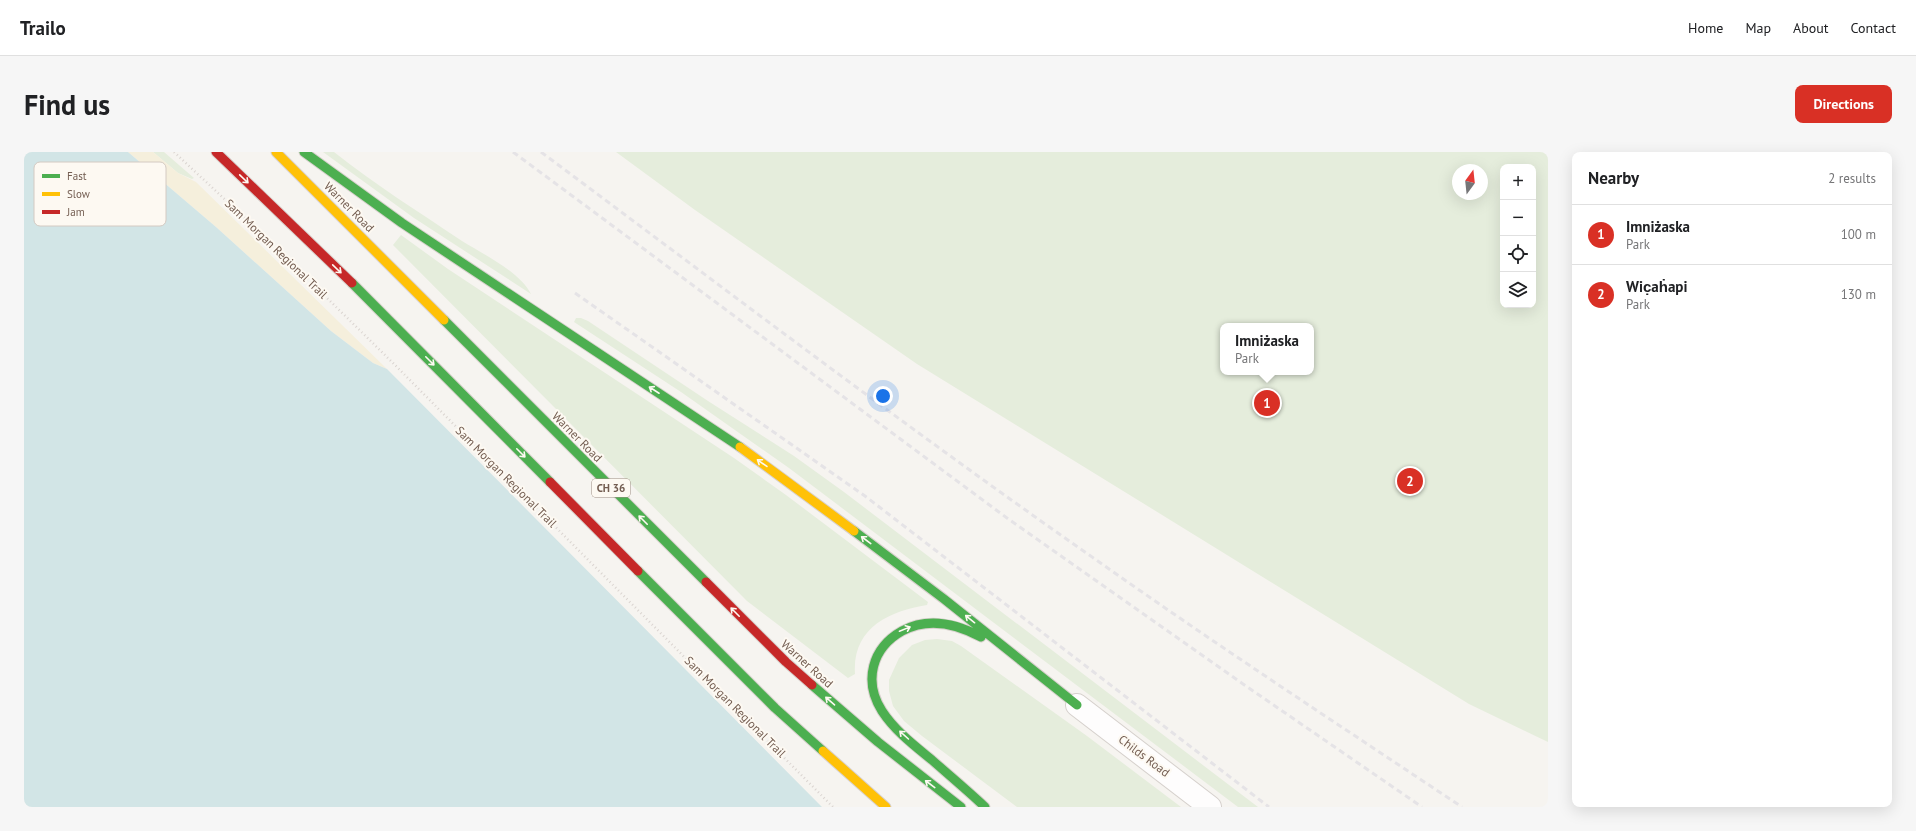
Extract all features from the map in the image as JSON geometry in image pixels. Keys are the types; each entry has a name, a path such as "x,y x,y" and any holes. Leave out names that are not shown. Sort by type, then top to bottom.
{"highway":[{"path":"216,152 355,286 875,807"},
{"name":"Warner Road","path":"276,152 786,662 878,742 961,807"},
{"path":"304,152 409,228 702,421 772,469 944,599 1077,705"},
{"path":"985,807 901,732 882,711 875,697 872,674 878,652 885,642 900,631 920,624 939,623 951,625 971,632 988,642 1077,705"},
{"path":"775,708 886,807"}],"street":[{"name":"Childs Road","path":"1077,705 1210,807"}],"path":[{"name":"Sam Morgan Regional Trail","path":"174,152 335,306 834,807"}],"green space":[{"path":"153,152 164,152 194,178 192,179 178,173"},
{"path":"323,152 334,152 397,198 500,264 519,278 531,294 414,218"},
{"path":"616,152 1548,152 1548,742 1469,704 917,364 695,210"},
{"path":"401,235 448,269 734,458 786,495 928,602 927,605 899,612 876,624 866,634 860,645 856,658 855,674 848,678 747,601 393,245"},
{"path":"576,318 581,318 588,321 794,456 844,492 1258,807 1238,807 789,468 681,392 574,322"},
{"path":"937,639 952,641 961,646 1087,736 1181,807 1017,807 922,736 904,721 893,706 889,691 889,680 899,658 912,645 925,640"}],"sand":[{"path":"128,152 153,152 165,162 140,162"},
{"path":"166,163 178,173 196,182 387,369 373,363 331,331 216,227 166,184"}],"shaded area":[{"path":"24,152 128,152 140,162 34,162 34,226 166,226 166,184 216,227 331,331 373,363 387,369 822,807 24,807"}],"railway":[{"path":"513,152 1007,518 1243,684 1422,807"},
{"path":"541,152 816,358 1025,510 1140,591 1462,807"},
{"path":"575,293 865,496 1269,807"}],"traffic: fast":[{"path":"304,152 402,223 740,447"},
{"path":"352,283 550,482"},
{"path":"444,320 706,582"},
{"path":"854,531 944,599 1077,705"},
{"path":"638,571 775,708 823,751"},
{"path":"981,637 972,632 942,624 932,623 912,627 902,631 884,646 877,656 872,677 876,700 882,711 893,725 985,807"},
{"path":"812,685 878,742 961,807"}],"traffic: slow":[{"path":"276,152 444,320"},
{"path":"740,447 854,531"},
{"path":"823,751 886,807"}],"traffic: jam":[{"path":"216,152 352,283"},
{"path":"550,482 638,571"},
{"path":"706,582 786,662 812,685"}],"place":[{"name":"Imniżaska","path":"1267,403"},
{"name":"Wic̣aḣapi","path":"1410,481"}]}
